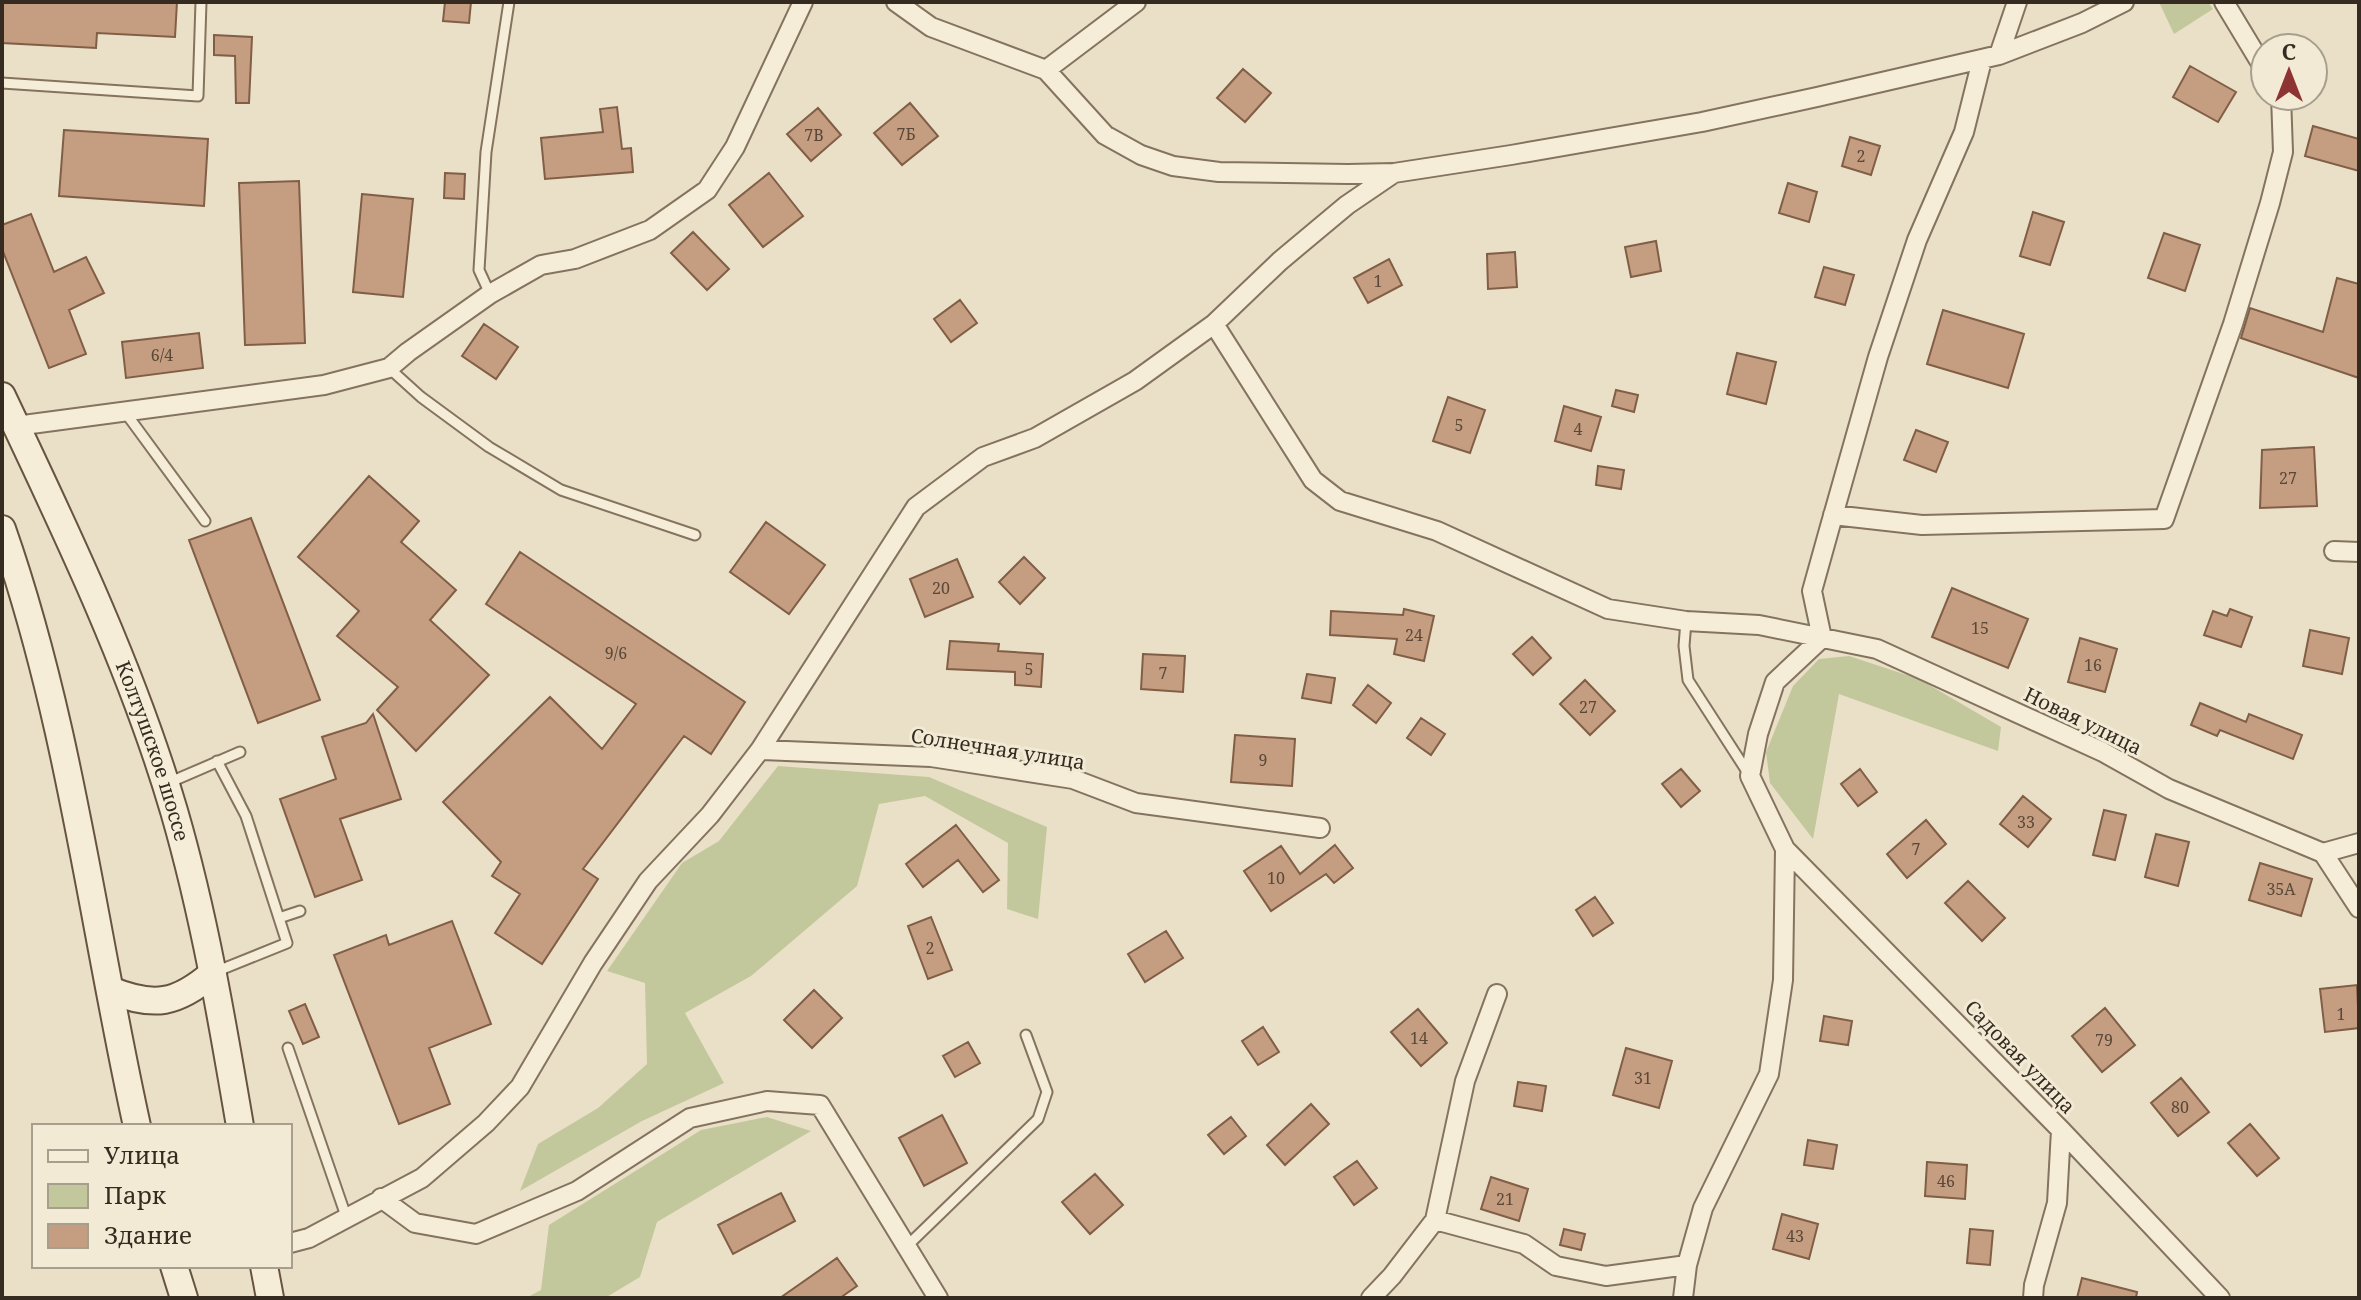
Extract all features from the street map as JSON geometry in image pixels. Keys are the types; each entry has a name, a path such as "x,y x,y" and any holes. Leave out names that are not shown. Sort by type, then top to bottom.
{"main road":[{"name":"Колтушское шоссе","path":"2,396 117,650 165,784 213,973 240,1124"},
{"path":"2,529 36,638 64,755 137,1124"},
{"path":"110,990 137,1001 165,1001 192,992 213,973"},
{"path":"175,1268 184,1298"},
{"path":"264,1268 270,1298"}],"street":[{"path":"16,426 324,385 389,368 490,294 541,265 575,259 650,230 707,190 735,147 803,2"},
{"path":"896,2 931,27 1046,70 1105,135 1141,155 1173,166 1219,172 1394,173 1702,122 1991,57 2082,23 2124,2"},
{"path":"1046,70 1136,2"},
{"path":"1683,1298 1687,1265 1703,1208 1769,1074 1783,980 1785,849 1750,776 1758,734 1775,682 1822,638 1812,591 1878,357 1917,240 1964,132 1991,57 2017,2"},
{"path":"2224,2 2249,43"},
{"path":"1833,515 1922,525 2164,519 2233,324 2270,203 2283,152 2282,112"},
{"path":"292,1242 309,1238 348,1219 422,1178 486,1123 520,1087 593,963 648,881 710,815 760,750 916,507 983,457 1035,438 1135,381 1214,324 1280,261 1347,205 1394,173"},
{"name":"Новая улица","path":"1214,324 1313,480 1340,501 1437,531 1608,609 1686,621 1759,625 1877,649 2103,752 2169,789 2323,853"},
{"path":"2334,551 2359,552"},
{"name":"Солнечная улица","path":"760,750 931,757 1073,779 1136,803 1320,828"},
{"path":"2359,843 2323,853 2359,908"},
{"name":"Садовая улица","path":"1785,849 2061,1130 2220,1298"},
{"path":"1371,1298 1435,1220 1465,1081 1497,994"},
{"path":"381,1198 415,1223 476,1234 577,1191 690,1118 767,1101 820,1105 938,1298"},
{"path":"2033,1298 2057,1203 2061,1130"},
{"path":"1435,1220 1524,1244 1556,1266 1593,1274 1606,1276 1687,1265"}],"lane":[{"path":"2,83 198,96 201,2"},
{"path":"490,294 479,270 479,255 486,152 509,2"},
{"path":"389,368 421,397 489,447 561,490 695,535"},
{"path":"125,412 205,521"},
{"path":"1686,621 1684,646 1688,680 1750,776"},
{"path":"165,784 240,752"},
{"path":"213,973 287,943 246,816 217,761"},
{"path":"279,918 300,911"},
{"path":"906,1247 1038,1119 1047,1092 1026,1035"},
{"path":"288,1048 348,1219"}],"green space":[{"path":"2159,2 2208,2 2213,9 2174,34"},
{"path":"1849,656 1919,679 2001,727 1998,751 1839,694 1813,839 1770,783 1766,752 1793,686 1819,659"},
{"path":"778,766 929,777 1047,827 1038,919 1007,909 1008,843 925,796 879,804 857,886 751,976 685,1013 724,1083 642,1121 520,1191 538,1144 598,1108 647,1064 645,983 607,971 682,863 719,841"},
{"path":"767,1117 811,1131 657,1222 640,1277 605,1298 526,1298 541,1290 549,1225 701,1130"}],"building":[{"path":"2,2 177,2 175,37 97,33 96,48 2,43"},
{"path":"445,2 471,2 469,23 443,21"},
{"path":"214,35 252,37 249,103 236,103 235,56 214,55"},
{"path":"2190,66 2236,92 2218,122 2173,97"},
{"path":"1243,69 1271,93 1245,122 1217,98"},
{"path":"910,103 938,136 902,165 874,133"},
{"path":"617,107 622,149 631,148 633,172 545,179 541,138 603,132 600,109"},
{"path":"818,108 841,135 811,161 787,134"},
{"path":"2313,126 2359,139 2359,171 2305,156"},
{"path":"64,130 208,139 204,206 59,196"},
{"path":"1850,137 1880,146 1871,175 1842,166"},
{"path":"445,173 465,174 464,199 444,198"},
{"path":"769,173 803,216 763,247 729,205"},
{"path":"299,181 305,343 245,345 239,183"},
{"path":"1788,183 1817,192 1809,222 1779,213"},
{"path":"362,194 413,199 403,297 353,292"},
{"path":"2033,212 2064,222 2050,265 2020,256"},
{"path":"31,214 54,272 86,257 104,293 69,310 86,354 49,368 2,249 2,225"},
{"path":"693,232 729,269 707,290 671,253"},
{"path":"2164,233 2200,245 2185,291 2148,278"},
{"path":"1656,241 1661,271 1631,277 1625,247"},
{"path":"1515,252 1517,287 1488,289 1487,254"},
{"path":"1389,259 1402,285 1368,303 1354,278"},
{"path":"1824,267 1854,275 1845,305 1815,297"},
{"path":"2337,278 2359,284 2359,378 2241,338 2250,308 2323,332"},
{"path":"960,300 977,323 951,342 934,319"},
{"path":"1943,310 2024,334 2008,388 1927,364"},
{"path":"484,324 518,347 496,379 462,356"},
{"path":"199,333 203,368 126,378 122,342"},
{"path":"1737,353 1776,362 1766,404 1727,394"},
{"path":"1616,390 1638,395 1634,412 1612,406"},
{"path":"1448,397 1485,410 1470,453 1433,441"},
{"path":"1564,406 1601,417 1591,451 1555,441"},
{"path":"1916,430 1948,442 1936,472 1904,460"},
{"path":"2314,447 2317,506 2260,508 2262,450"},
{"path":"1598,466 1624,470 1621,489 1596,485"},
{"path":"369,476 419,521 401,542 456,590 430,620 489,675 416,751 377,710 398,687 337,636 359,611 298,557"},
{"path":"251,518 320,700 258,723 189,540"},
{"path":"766,522 825,565 789,614 730,572"},
{"path":"520,552 745,702 711,754 684,736 583,869 598,879 542,964 495,933 520,894 492,876 501,862 443,802 550,697 602,749 636,704 486,604"},
{"path":"1024,557 1045,578 1020,604 999,582"},
{"path":"957,559 973,597 925,617 910,579"},
{"path":"1952,588 2028,619 2008,668 1932,637"},
{"path":"1404,609 1434,616 1424,661 1394,654 1397,639 1330,635 1331,611 1403,615"},
{"path":"2230,609 2252,617 2241,647 2204,635 2213,611 2227,616"},
{"path":"2310,630 2349,638 2342,674 2303,666"},
{"path":"1532,637 1551,658 1533,675 1513,654"},
{"path":"2080,638 2117,649 2105,692 2068,682"},
{"path":"950,641 999,644 998,651 1043,654 1041,687 1015,685 1015,672 947,669"},
{"path":"1143,654 1185,656 1183,692 1141,689"},
{"path":"1307,674 1335,678 1331,703 1302,698"},
{"path":"1585,680 1615,711 1590,735 1560,704"},
{"path":"1368,685 1391,703 1376,723 1353,705"},
{"path":"2200,703 2246,722 2249,714 2302,735 2293,759 2220,730 2217,736 2191,725"},
{"path":"373,714 401,799 340,819 362,880 315,897 280,799 336,779 322,737 366,723"},
{"path":"1421,718 1445,734 1431,755 1407,738"},
{"path":"1235,735 1295,739 1292,786 1231,782"},
{"path":"1681,769 1700,791 1681,807 1662,784"},
{"path":"1860,769 1877,792 1858,806 1841,784"},
{"path":"2023,796 2051,819 2028,847 2000,824"},
{"path":"2104,810 2126,815 2115,860 2093,855"},
{"path":"1926,820 1946,844 1907,878 1887,854"},
{"path":"956,825 999,880 983,892 958,860 923,887 906,864"},
{"path":"2156,834 2189,842 2178,886 2145,877"},
{"path":"1335,845 1353,868 1334,883 1326,874 1271,911 1244,871 1281,846 1300,874"},
{"path":"2260,863 2312,879 2301,916 2249,900"},
{"path":"1968,881 2005,918 1982,941 1945,903"},
{"path":"1595,897 1613,923 1593,936 1576,910"},
{"path":"931,917 952,970 928,979 908,926"},
{"path":"452,921 491,1024 429,1048 450,1104 399,1124 334,955 386,935 389,945"},
{"path":"1166,931 1183,958 1145,982 1128,954"},
{"path":"2357,985 2359,1028 2325,1032 2320,989"},
{"path":"814,990 842,1018 812,1048 784,1020"},
{"path":"305,1004 319,1037 303,1044 289,1011"},
{"path":"2105,1008 2135,1045 2102,1072 2072,1036"},
{"path":"1418,1009 1447,1043 1421,1066 1391,1032"},
{"path":"1824,1016 1852,1021 1848,1045 1820,1041"},
{"path":"1263,1027 1279,1052 1258,1065 1242,1041"},
{"path":"968,1042 980,1063 955,1077 943,1056"},
{"path":"1626,1048 1672,1061 1659,1108 1613,1095"},
{"path":"2181,1078 2209,1112 2178,1136 2151,1103"},
{"path":"1518,1082 1546,1086 1542,1111 1514,1106"},
{"path":"1311,1104 1329,1124 1285,1165 1267,1145"},
{"path":"942,1115 967,1163 924,1186 899,1138"},
{"path":"1231,1117 1246,1136 1224,1154 1208,1135"},
{"path":"2250,1124 2279,1158 2257,1176 2228,1143"},
{"path":"1808,1140 1837,1145 1833,1169 1804,1165"},
{"path":"1357,1161 1377,1188 1354,1205 1334,1177"},
{"path":"1927,1162 1967,1165 1965,1199 1925,1196"},
{"path":"1095,1174 1123,1205 1090,1234 1062,1202"},
{"path":"1491,1177 1528,1189 1519,1221 1481,1209"},
{"path":"781,1193 795,1221 733,1254 718,1225"},
{"path":"1782,1214 1818,1224 1809,1259 1773,1249"},
{"path":"1564,1229 1585,1234 1581,1250 1560,1245"},
{"path":"1970,1229 1993,1231 1990,1265 1967,1263"},
{"path":"837,1258 857,1286 840,1298 780,1298"},
{"path":"2082,1278 2137,1292 2136,1298 2077,1298"}]}
